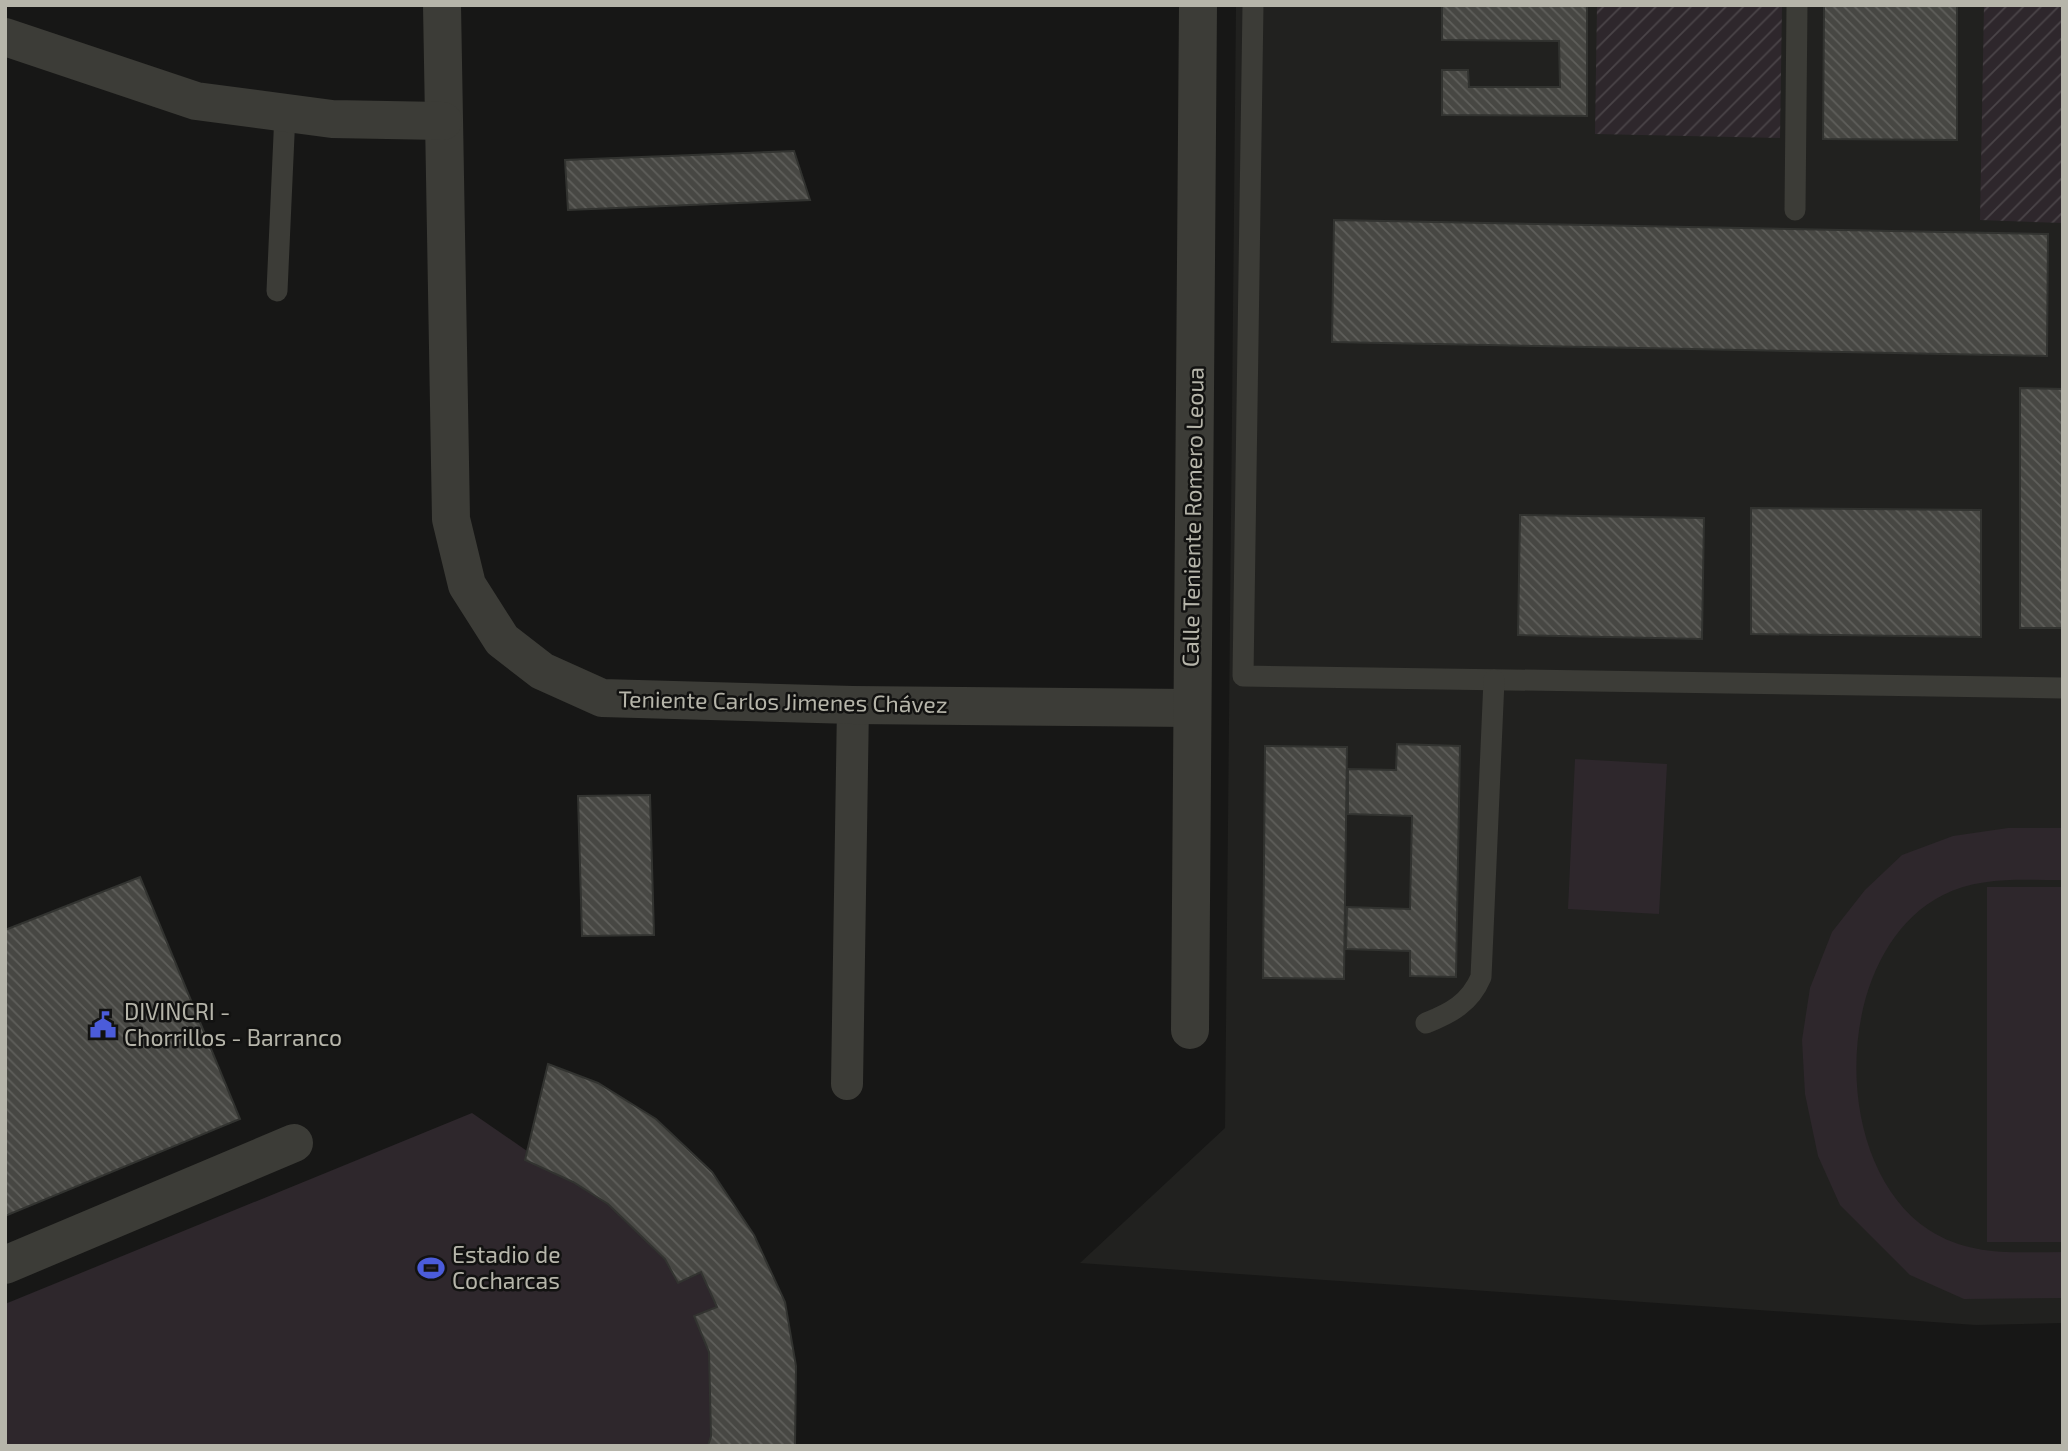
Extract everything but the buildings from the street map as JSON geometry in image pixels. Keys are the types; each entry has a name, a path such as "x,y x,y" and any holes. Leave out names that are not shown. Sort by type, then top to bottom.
{"street":[{"name":"Teniente Carlos Jimenes Chávez","path":"442,5 450,520 467,585 502,640 542,671 602,698 853,705 1191,708"},
{"name":"Calle Teniente Romero Leoua","path":"1189,1030 1198,5"},
{"path":"5,37 196,101 332,119 443,121"},
{"path":"847,1084 853,705"},
{"path":"5,1265 294,1143"}],"lane":[{"path":"1253,5 1242,677 2063,688"},
{"path":"1795,210 1797,5"},
{"path":"277,291 285,113"},
{"path":"1426,1023 1448,1014 1473,995 1481,977 1494,680"}],"shaded area":[{"path":"1236,5 2063,5 2063,1323 1976,1325 1080,1263 1225,1128"},
{"path":"1597,5 1782,5 1780,138 1595,134"},
{"path":"1984,5 2063,5 2063,223 1980,220"},
{"path":"1575,759 1667,764 1659,914 1568,909"},
{"path":"2008,828 2063,828 2063,880 2001,880 1957,889 1943,895 1906,923 1880,962 1863,1008 1856,1059 1860,1110 1873,1158 1896,1199 1929,1230 1945,1239 1977,1249 2063,1252 2063,1298 1964,1299 1910,1275 1840,1205 1818,1156 1805,1094 1802,1040 1810,988 1832,932 1865,890 1902,855 1953,836"},
{"path":"1987,887 2063,887 2063,1242 1987,1242"},
{"name":"Estadio de Cocharcas","path":"548,1064 598,1083 656,1119 712,1172 754,1235 785,1302 796,1366 795,1446 5,1446 5,1304 472,1113 527,1151"}],"place":[{"name":"DIVINCRI - Chorrillos - Barranco","path":"103,1025"},
{"name":"Estadio de Cocharcas","path":"431,1268"}]}
